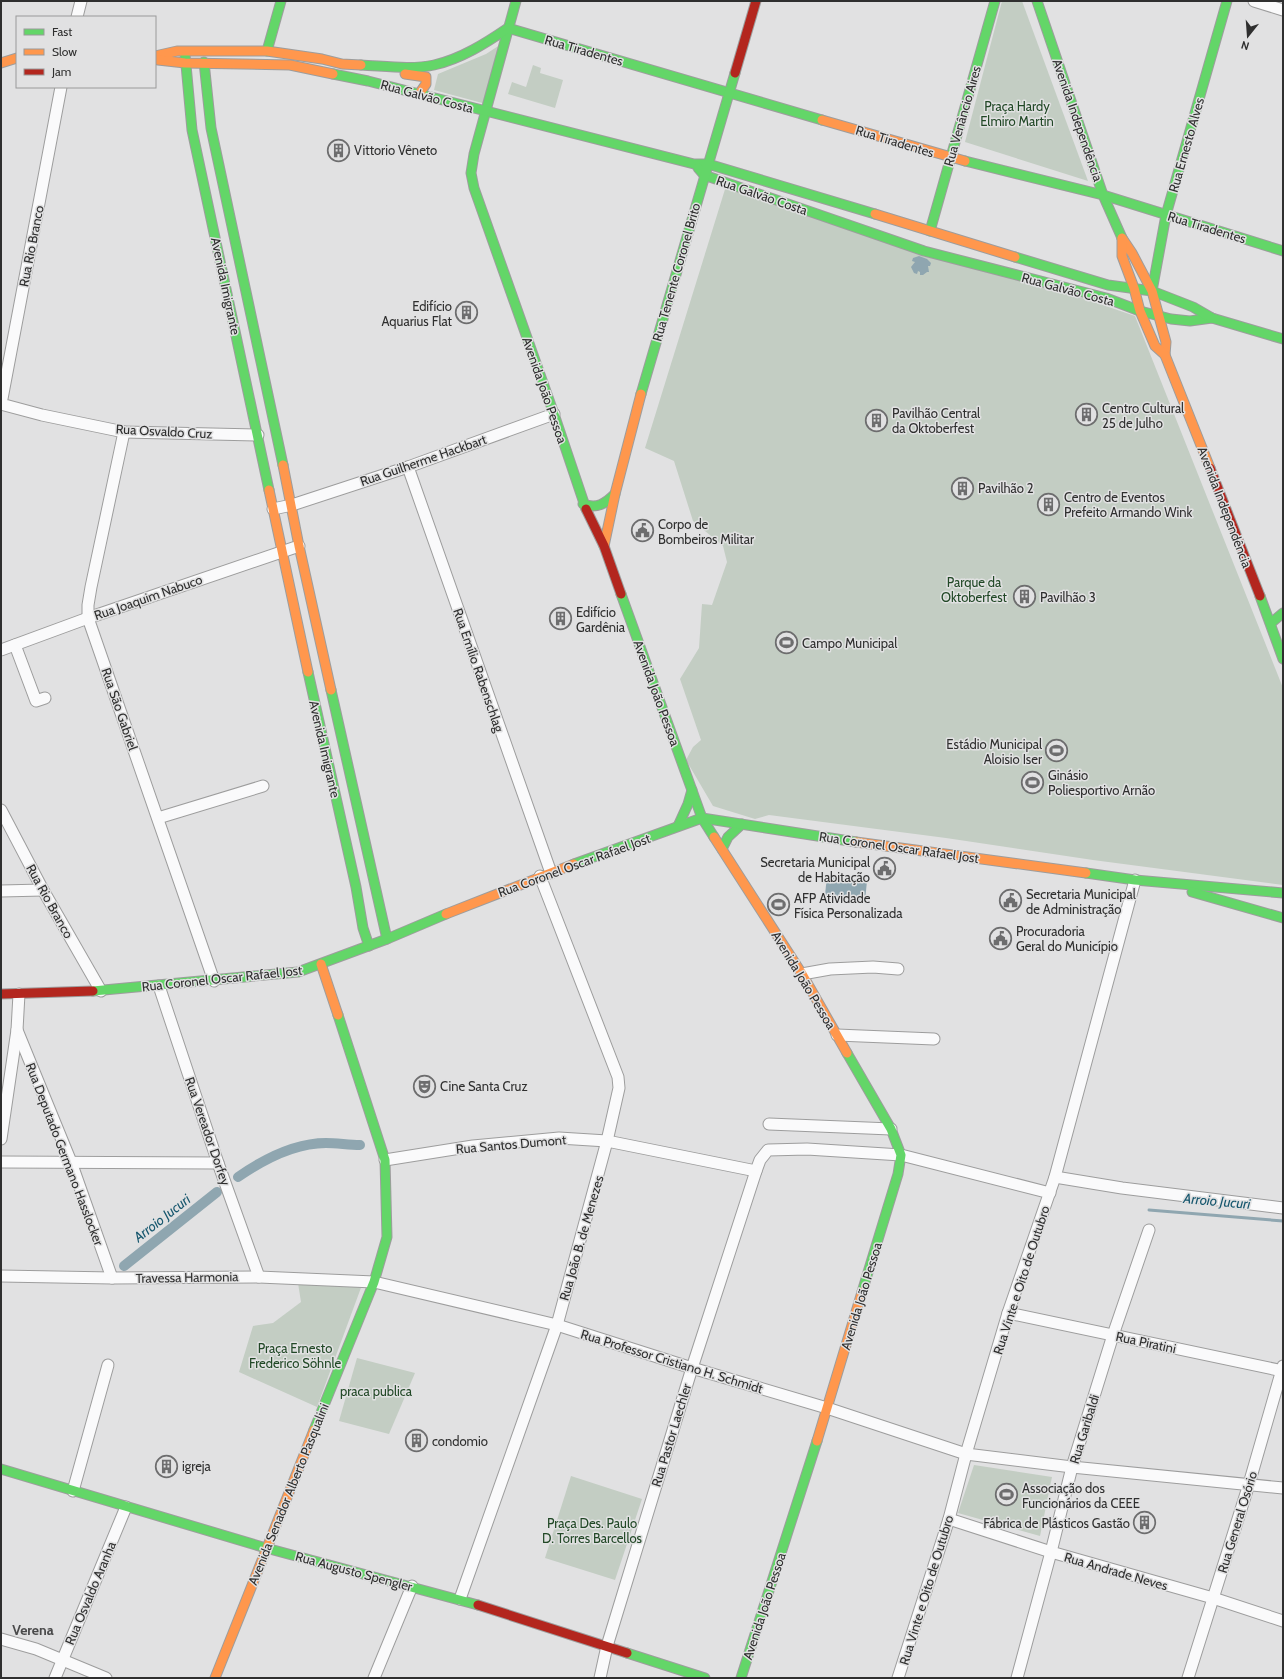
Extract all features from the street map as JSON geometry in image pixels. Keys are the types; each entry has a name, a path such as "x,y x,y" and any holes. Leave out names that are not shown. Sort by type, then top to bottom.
{"street":[{"path":"77,16 81,1"},
{"path":"267,51 281,1"},
{"name":"Avenida João Pessoa","path":"516,1 472,164 474,188 554,414 583,504 604,546 702,818 802,974 891,1129 901,1155 895,1182 827,1408 741,1678"},
{"name":"Rua Tenente Coronel Brito","path":"604,546 615,494 638,404 756,1"},
{"name":"Rua Venâncio Aires","path":"930,230 995,1"},
{"name":"Avenida Independência","path":"1037,1 1103,195 1122,239 1132,253 1152,291 1166,342 1165,355 1271,623 1283,659"},
{"name":"Rua Ernesto Alves","path":"1152,291 1166,215 1227,1"},
{"path":"1254,1 1283,10"},
{"name":"Rua Galvão Costa","path":"156,56 177,51 267,51 322,59 342,64 399,67 435,65 477,48 508,28"},
{"name":"Rua Tiradentes","path":"508,28 951,158 1103,195 1283,251"},
{"path":"185,63 185,55 188,51"},
{"path":"1,63 16,58"},
{"name":"Rua Galvão Costa","path":"156,60 185,63 204,62 290,65 368,81 694,164 708,164 1108,285 1152,291 1193,307 1212,318 1283,339"},
{"name":"Avenida Imigrante","path":"204,62 211,128 292,505 299,546 387,939"},
{"name":"Avenida Imigrante","path":"185,63 192,130 258,435 281,552 356,887 363,928 369,946"},
{"path":"342,64 360,69 423,76 427,79 422,95"},
{"path":"422,95 433,84 435,65"},
{"name":"Rua Rio Branco","path":"1,404 61,88"},
{"name":"Rua Galvão Costa","path":"694,164 704,175 924,251 1106,298 1140,311 1160,316 1190,321 1212,318"},
{"path":"922,230 930,230 936,235 938,244 936,248 924,251 916,246 915,238 922,230"},
{"name":"Avenida Independência","path":"1122,239 1122,256 1134,288 1140,311 1155,346 1165,355"},
{"name":"Rua Osvaldo Cruz","path":"1,404 42,415 124,432 258,435"},
{"name":"Rua Guilherme Hackbart","path":"292,505 408,467 554,414"},
{"name":"Rua São Gabriel","path":"124,432 91,587 88,618 214,981"},
{"name":"Rua Emílio Rabenschlag","path":"408,467 546,874"},
{"path":"583,504 603,506 615,494"},
{"path":"273,509 292,505"},
{"path":"281,552 299,546"},
{"name":"Rua Joaquim Nabuco","path":"1,650 88,618 281,552"},
{"path":"1271,623 1283,613"},
{"path":"15,645 36,701 46,698"},
{"path":"158,818 263,786"},
{"path":"678,826 693,793 712,809 739,824 728,837 722,850"},
{"name":"Rua Rio Branco","path":"1,810 42,890 102,991"},
{"name":"Rua Coronel Oscar Rafael Jost","path":"1,994 102,991 298,972 387,939 468,904 546,874 702,818 794,833 1135,880 1283,893"},
{"name":"Rua João B. de Menezes","path":"460,1599 556,1324 607,1141 619,1088 618,1077 546,874"},
{"name":"Rua Vinte e Oito de Outubro","path":"898,1678 949,1519 966,1454 1008,1313 1055,1177 1135,880"},
{"path":"356,887 374,882"},
{"name":"Rua Coronel Oscar Rafael Jost","path":"1154,882 1239,904 1283,918"},
{"path":"1,890 42,890"},
{"path":"1239,904 1245,890"},
{"name":"Avenida Senador Alberto Pasqualini","path":"216,1678 266,1548 374,1282 387,1237 385,1160 322,964"},
{"path":"802,974 830,969 873,967 898,969"},
{"name":"Rua Vereador Dorfey","path":"159,986 218,1163 259,1277"},
{"path":"1,1139 17,1030 19,994"},
{"name":"Rua Deputado Germano Hasslocker","path":"17,1030 71,1162 112,1278"},
{"path":"837,1035 934,1039"},
{"path":"769,1124 891,1129"},
{"name":"Rua Santos Dumont","path":"385,1160 474,1146 559,1138 607,1141 756,1171"},
{"name":"Rua Pastor Laechler","path":"600,1678 607,1646 692,1368 760,1160 768,1150 807,1149 901,1155"},
{"path":"901,1155 1050,1193"},
{"path":"1,1162 218,1163"},
{"path":"1055,1177 1130,1189 1283,1208"},
{"name":"Rua Garibaldi","path":"1017,1678 1072,1467 1113,1335 1149,1230"},
{"name":"Travessa Harmonia","path":"1,1276 112,1278 259,1277 374,1282"},
{"name":"Rua Professor Cristiano H. Schmidt","path":"374,1282 556,1324 692,1368 827,1408 966,1454 1072,1467 1283,1488"},
{"name":"Rua Piratini","path":"1008,1313 1283,1369"},
{"path":"73,1491 108,1365"},
{"name":"Rua General Osório","path":"1188,1678 1249,1484 1283,1369"},
{"name":"Rua Augusto Spengler","path":"1,1469 266,1548 460,1599 705,1678"},
{"name":"Rua Osvaldo Aranha","path":"54,1678 126,1507"},
{"name":"Rua Andrade Neves","path":"949,1519 1051,1552 1213,1598 1283,1621"},
{"path":"374,1678 412,1586"},
{"path":"1,1639 36,1650 106,1678"}],"green space":[{"name":"Praça Hardy Elmiro Martin","path":"1002,1 1022,1 1088,181 965,142"},
{"path":"503,43 486,104 434,90 438,74 486,54"},
{"path":"533,65 541,68 540,73 563,80 555,108 508,94 512,82 526,87"},
{"name":"Parque da Oktoberfest","path":"726,186 1044,285 1135,316 1283,688 1283,885 769,815 755,819 713,806 686,760 693,747 701,740 680,679 699,648 702,604 712,605 727,562 723,546 693,521 674,461 645,448"},
{"name":"Praça Ernesto Frederico Söhnle","path":"298,1283 362,1285 317,1407 239,1372 253,1326 273,1323 301,1302"},
{"name":"praca publica","path":"357,1358 415,1373 389,1434 339,1421"},
{"name":"Associação dos Funcionários da CEEE","path":"974,1465 1052,1477 1040,1536 958,1513"},
{"name":"Praça Des. Paulo D. Torres Barcellos","path":"571,1476 642,1499 615,1580 545,1558"}],"water":[{"path":"919,256 927,259 931,263 930,266 928,266 929,272 923,275 920,275 920,272 918,271 917,274 914,273 911,267 915,262 912,261 913,258"},
{"path":"827,876 867,881 865,901 825,895"}],"waterway":[{"name":"Arroio Jucuri","path":"238,1177 269,1158 291,1149 326,1143 360,1145"},
{"name":"Arroio Jucuri","path":"124,1266 217,1192"},
{"name":"Arroio Jucuri","path":"1149,1210 1283,1221"}],"traffic: fast":[{"path":"267,51 281,1"},
{"path":"516,1 474,154 471,173 474,188 586,509"},
{"path":"930,231 995,1"},
{"path":"1037,1 1103,195 1122,238"},
{"path":"1152,291 1166,215 1227,1"},
{"path":"361,65 388,67 434,65 463,55 482,45 508,28 822,120"},
{"path":"185,54 192,130 269,490"},
{"path":"204,62 211,128 283,465"},
{"path":"641,394 735,73"},
{"path":"333,74 368,81 694,164 708,164 875,214"},
{"path":"965,161 1103,195 1283,251"},
{"path":"698,168 704,175 924,251 1106,298 1140,311 1171,319 1190,321 1212,318"},
{"path":"1015,257 1108,285 1152,291 1193,307 1212,318 1283,339"},
{"path":"583,504 597,506 604,503 615,494"},
{"path":"621,594 702,818 714,837"},
{"path":"1260,596 1283,659"},
{"path":"1271,623 1283,613"},
{"path":"308,672 356,887 363,928 369,946"},
{"path":"331,690 387,939"},
{"path":"678,826 688,804 692,790"},
{"path":"574,864 702,818 856,842"},
{"path":"722,849 728,837 742,824"},
{"path":"1086,873 1135,880 1283,893"},
{"path":"1192,892 1283,918"},
{"path":"93,991 298,972 387,939 446,914"},
{"path":"314,1430 374,1282 387,1237 385,1160 338,1015"},
{"path":"847,1053 891,1129 901,1155 898,1174 862,1292"},
{"path":"741,1678 817,1441"},
{"path":"1,1469 266,1548 478,1605"},
{"path":"627,1653 705,1678"}],"traffic: slow":[{"path":"156,56 177,51 267,51 322,59 342,64 361,65"},
{"path":"1,63 16,58"},
{"path":"158,60 185,63 290,65 333,74"},
{"path":"405,74 426,77 426,84 419,94"},
{"path":"822,120 965,161"},
{"path":"875,214 1015,257"},
{"path":"1122,238 1132,253 1152,291 1166,342 1165,355"},
{"path":"1122,239 1122,256 1134,288 1140,311 1155,346 1165,355 1210,468"},
{"path":"604,546 615,494 641,394"},
{"path":"283,465 299,546 331,690"},
{"path":"269,490 308,672"},
{"path":"714,837 802,974 847,1053"},
{"path":"856,842 1086,873"},
{"path":"446,914 574,864"},
{"path":"321,964 338,1015"},
{"path":"817,1441 862,1292"},
{"path":"215,1678 314,1430"}],"traffic: jam":[{"path":"735,73 756,1"},
{"path":"1210,468 1260,596"},
{"path":"586,509 604,546 621,594"},
{"path":"1,994 93,991"},
{"path":"478,1605 627,1653"}],"place":[{"name":"Vittorio Vêneto","path":"339,150"},
{"name":"Edifício Aquarius Flat","path":"467,313"},
{"name":"Centro Cultural 25 de Julho","path":"1087,415"},
{"name":"Pavilhão Central da Oktoberfest","path":"877,420"},
{"name":"Pavilhão 2","path":"962,488"},
{"name":"Centro de Eventos Prefeito Armando Wink","path":"1048,504"},
{"name":"Corpo de Bombeiros Militar","path":"642,531"},
{"name":"Pavilhão 3","path":"1024,597"},
{"name":"Edifício Gardênia","path":"560,619"},
{"name":"Campo Municipal","path":"786,643"},
{"name":"Estádio Municipal Aloisio Iser","path":"1057,751"},
{"name":"Ginásio Poliesportivo Arnão","path":"1033,782"},
{"name":"Secretaria Municipal de Habitação","path":"885,869"},
{"name":"Secretaria Municipal de Administração","path":"1010,901"},
{"name":"AFP Atividade Física Personalizada","path":"778,905"},
{"name":"Procuradoria Geral do Município","path":"1000,938"},
{"name":"Cine Santa Cruz","path":"424,1086"},
{"name":"condomio","path":"417,1441"},
{"name":"igreja","path":"167,1466"},
{"name":"Associação dos Funcionários da CEEE","path":"1006,1495"},
{"name":"Fábrica de Plásticos Gastão","path":"1145,1523"}],"district":[{"name":"Verena","path":"33,1630"}]}
